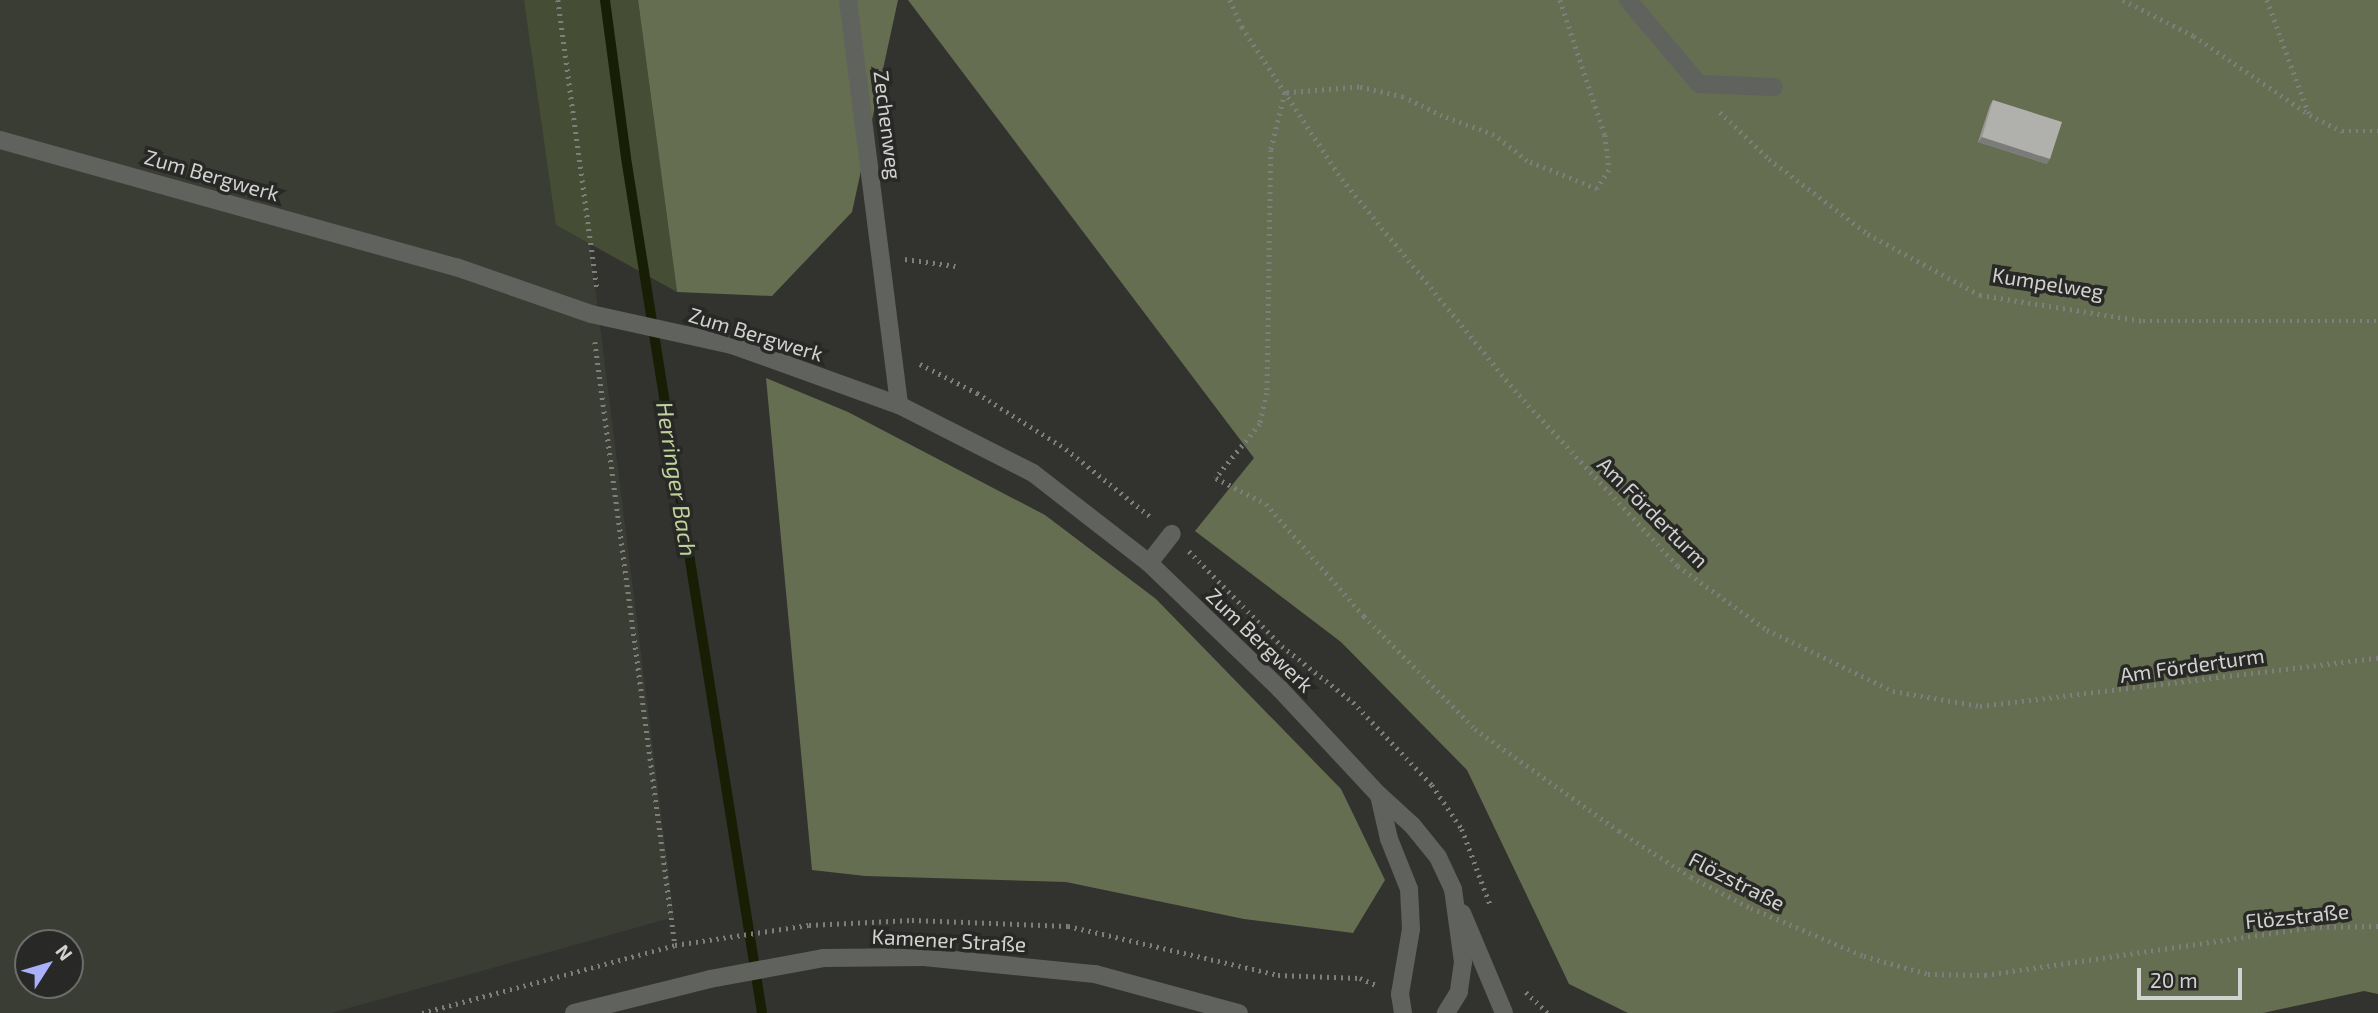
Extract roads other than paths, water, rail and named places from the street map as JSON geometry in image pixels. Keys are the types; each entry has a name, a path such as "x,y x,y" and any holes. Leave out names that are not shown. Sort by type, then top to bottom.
{"street":[{"name":"Zechenweg","path":"848,0 899,405"},
{"path":"1628,0 1699,84 1774,86"},
{"name":"Zum Bergwerk","path":"0,140 456,267 596,315 732,345 899,405 1033,473 1149,563 1280,689 1412,825 1438,857 1504,1013"},
{"path":"1149,563 1172,534"},
{"path":"1379,794 1389,839 1409,889 1411,929 1400,994 1402,1013"},
{"name":"Zum Bergwerk","path":"1446,1013 1459,992 1463,962 1453,889"},
{"name":"Kamener Straße","path":"574,1013 710,979 823,958 924,957 1095,974 1239,1013"}],"waterway":[{"name":"Herringer Bach","path":"605,0 626,158 762,1013"}]}
